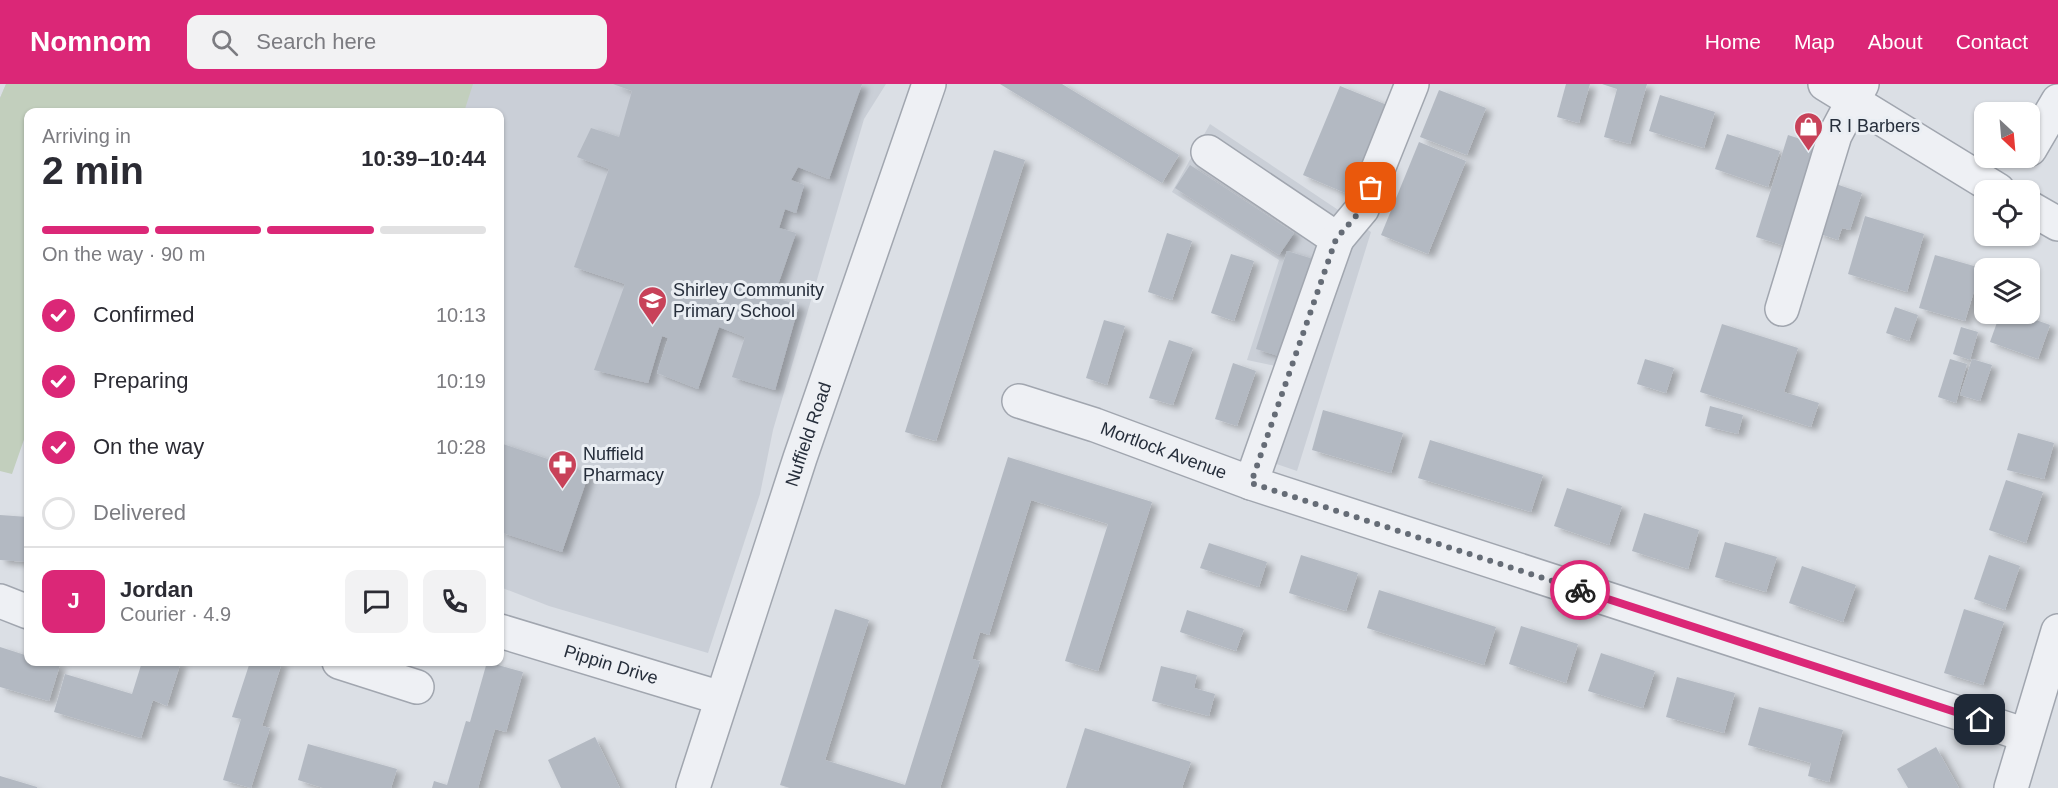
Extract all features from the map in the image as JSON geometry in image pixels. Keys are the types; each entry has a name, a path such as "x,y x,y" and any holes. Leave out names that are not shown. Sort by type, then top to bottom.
{"street":[{"name":"Nuffield Road","path":"693,788 721,698 929,84"},
{"path":"1251,483 1336,239 1362,209 1412,84"},
{"path":"1782,309 1835,135 1846,90 1983,180"},
{"path":"2040,132 2058,101"},
{"path":"1208,152 1336,239"},
{"path":"2040,214 2058,224"},
{"name":"Mortlock Avenue","path":"1019,401 1095,425 1251,483 2026,735"},
{"path":"0,601 24,610"},
{"path":"2011,788 2058,631"},
{"name":"Pippin Drive","path":"504,632 721,698"},
{"path":"376,667 417,687"}],"shaded area":[{"name":"Shirley Community Primary School","path":"6,84 886,84 864,119 773,430 760,494 708,653 549,606 504,589 504,108 24,108 24,110 0,98"},
{"path":"1210,124 1371,232 1297,471 1245,453 1276,366 1247,360 1279,260 1172,192"}],"green space":[{"path":"6,84 473,84 465,108 24,108 24,440 12,474 0,471 0,98"}],"building":[{"path":"613,84 862,84 829,179 798,167 791,180 804,185 796,213 785,209 779,228 796,233 772,297 799,305 775,390 732,377 745,337 719,327 698,389 657,373 668,338 662,336 648,383 594,370 625,284 574,267 609,169 577,157 591,128 619,137 632,91"},
{"path":"1000,84 1062,84 1179,155 1162,183"},
{"path":"1566,84 1590,84 1579,123 1557,117"},
{"path":"1602,84 1647,84 1630,144 1604,137 1617,89"},
{"path":"1340,86 1387,105 1350,195 1303,175"},
{"path":"1439,90 1486,108 1467,155 1420,137"},
{"path":"1660,95 1715,112 1704,148 1649,131"},
{"path":"1727,134 1780,151 1768,187 1715,169"},
{"path":"1788,135 1822,146 1791,248 1756,237"},
{"path":"1419,142 1466,161 1428,254 1381,235"},
{"path":"994,150 1025,160 936,441 905,432"},
{"path":"1190,165 1294,233 1279,255 1175,188"},
{"path":"1833,183 1862,193 1850,230 1842,228 1838,240 1817,233"},
{"path":"1865,216 1924,234 1907,292 1848,274"},
{"path":"1167,233 1192,241 1172,300 1148,292"},
{"path":"1287,251 1313,259 1282,357 1256,349"},
{"path":"1231,254 1254,261 1234,321 1211,313"},
{"path":"1935,255 1974,266 1974,291 1965,321 1919,308"},
{"path":"1895,307 1918,315 1909,341 1886,333"},
{"path":"1104,320 1125,326 1107,385 1086,378"},
{"path":"2040,321 2050,325 2038,359 1990,342 1996,324 2040,324"},
{"path":"1722,324 1798,348 1784,392 1819,403 1811,427 1700,392"},
{"path":"1961,327 1978,332 1970,360 1953,354"},
{"path":"1169,340 1193,348 1173,405 1149,398"},
{"path":"1645,359 1674,368 1666,393 1637,384"},
{"path":"1950,359 1967,364 1956,403 1938,397"},
{"path":"1972,359 1992,365 1980,401 1960,395"},
{"path":"1233,363 1256,371 1237,426 1215,419"},
{"path":"1710,406 1743,415 1738,434 1705,426"},
{"path":"1323,410 1403,433 1391,473 1312,450"},
{"path":"2018,433 2054,443 2044,479 2007,470"},
{"path":"1430,440 1543,475 1531,512 1418,478"},
{"path":"504,444 589,473 562,552 504,533"},
{"path":"1008,457 1152,502 1098,671 1065,661 1108,524 1031,500 989,635 980,632 972,659 980,661 940,788 790,788 780,785 835,609 869,620 825,760 905,785"},
{"path":"2006,480 2043,492 2026,543 1989,530"},
{"path":"1567,488 1622,506 1609,545 1554,526"},
{"path":"1644,513 1699,530 1688,569 1632,551"},
{"path":"0,515 24,517 24,562 0,560"},
{"path":"1725,542 1777,557 1766,592 1715,577"},
{"path":"1209,543 1267,562 1259,587 1200,568"},
{"path":"1301,555 1358,573 1346,611 1289,593"},
{"path":"1989,555 2020,566 2005,610 1974,599"},
{"path":"1802,566 1856,585 1843,622 1789,603"},
{"path":"1379,590 1496,627 1484,665 1367,628"},
{"path":"1964,609 2004,622 1983,685 1944,673"},
{"path":"1187,610 1244,629 1236,651 1180,632"},
{"path":"1521,626 1578,644 1566,683 1509,664"},
{"path":"0,647 24,655 24,666 60,666 49,701 0,687"},
{"path":"1601,653 1655,671 1643,708 1588,691"},
{"path":"141,666 180,666 167,706 153,700 141,738 54,712 65,674 132,694"},
{"path":"249,666 281,666 262,726 270,728 251,788 223,780 241,719 232,717"},
{"path":"486,666 501,666 523,672 506,732 495,729 478,788 432,788 434,781 447,785 466,721 470,722"},
{"path":"1161,666 1197,675 1194,688 1215,694 1209,716 1152,701"},
{"path":"1677,677 1735,693 1724,733 1666,717"},
{"path":"1759,707 1843,730 1829,782 1808,776 1811,763 1748,745"},
{"path":"1085,728 1191,762 1182,788 1066,788"},
{"path":"595,737 620,788 561,788 548,760"},
{"path":"308,744 397,769 391,788 323,788 298,780"},
{"path":"1936,747 1959,788 1908,788 1897,769"},
{"path":"0,776 37,787 37,788 0,788"}],"way so far":[{"path":"1371,188 1362,209 1336,239 1251,483 1580,590"}],"place":[{"name":"R I Barbers","path":"1808,152"},
{"name":"Shirley Community Primary School","path":"652,326"},
{"name":"Nuffield Pharmacy","path":"562,490"}],"route":[{"path":"1580,590 1980,720"}]}
